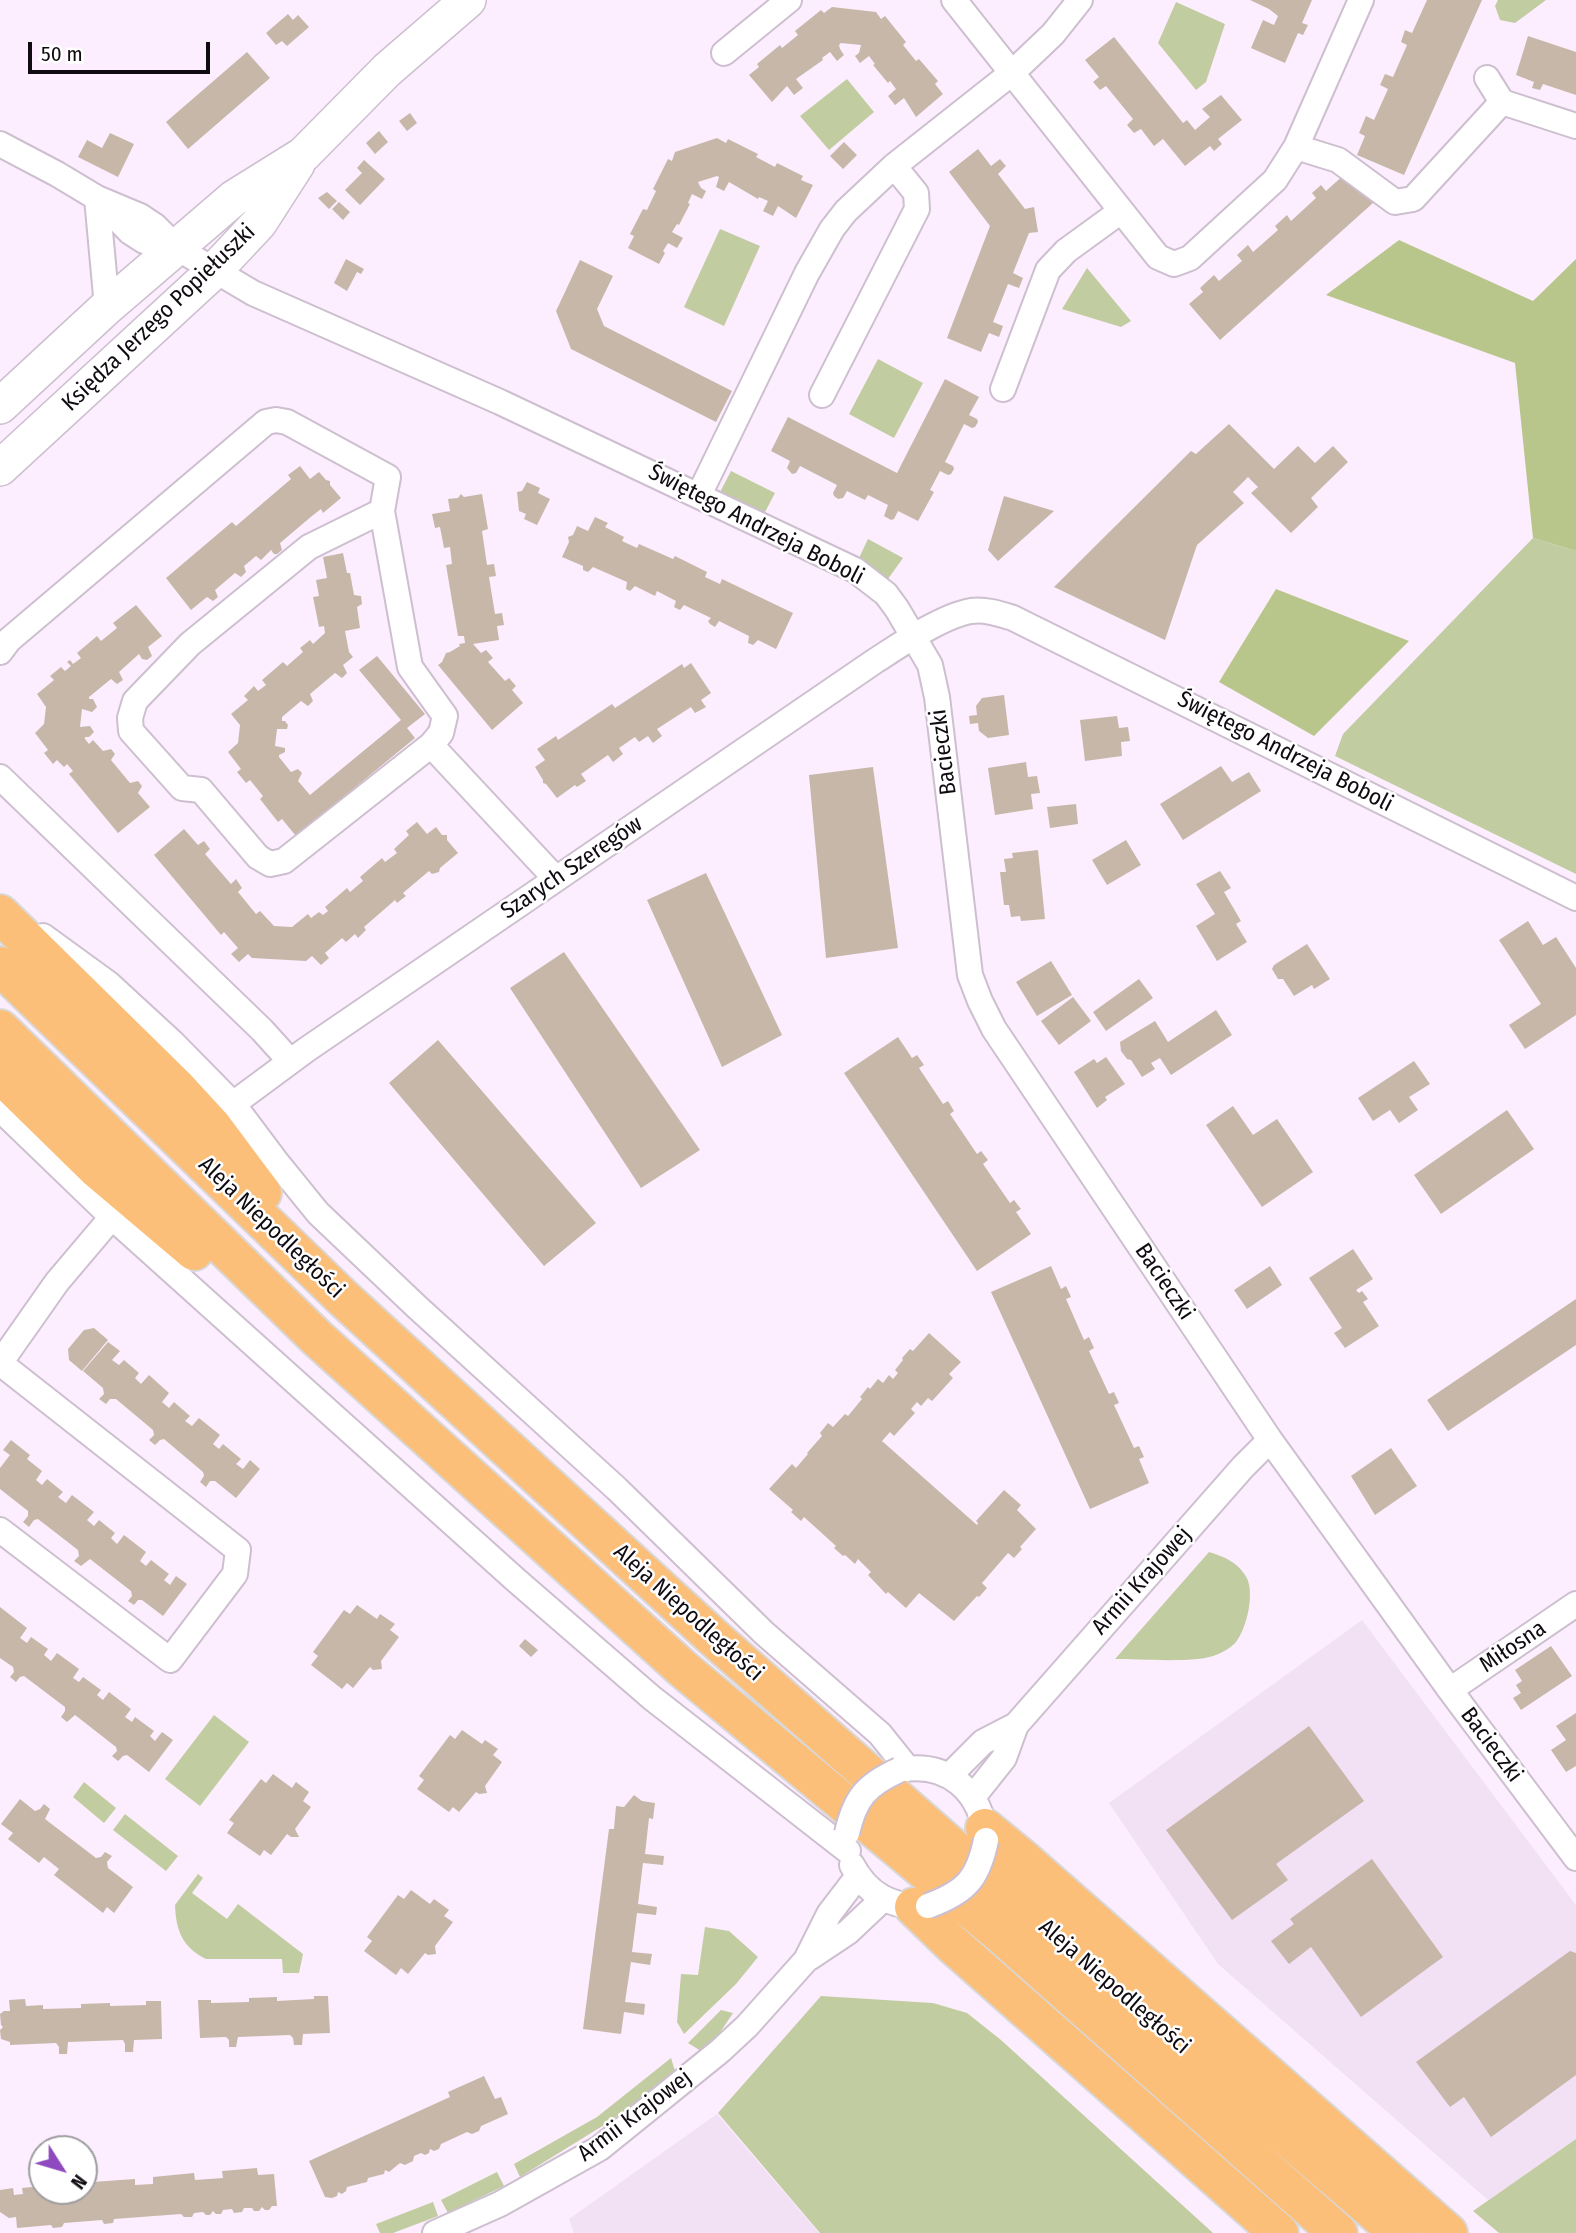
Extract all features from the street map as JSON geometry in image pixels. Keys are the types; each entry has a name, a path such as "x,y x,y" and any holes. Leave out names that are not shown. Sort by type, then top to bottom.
{"main road":[{"path":"0,914 177,1088 212,1126 342,1297"},
{"name":"Aleja Niepodległości","path":"0,967 342,1297 714,1638 1011,1899 1399,2233"},
{"name":"Aleja Niepodległości","path":"0,1029 316,1337 683,1669 1003,1936 1338,2233"},
{"path":"0,1074 96,1168 202,1258 316,1337"},
{"path":"981,1822 1448,2233"},
{"path":"908,1904 1279,2233"}],"street":[{"name":"Księdza Jerzego Popiełuszki","path":"0,468 215,270 259,223 303,155 387,70 468,0"},
{"path":"724,53 789,0"},
{"path":"954,0 1158,257 1174,264 1190,258 1275,180 1296,147 1361,0"},
{"path":"699,495 807,273 832,229 846,211 894,166 1013,72 1053,34 1080,0"},
{"path":"1487,78 1502,102 1576,126"},
{"path":"1296,147 1338,160 1395,202 1413,199 1502,102"},
{"path":"0,144 97,198 130,232 144,241 177,248"},
{"name":"Księdza Jerzego Popiełuszki","path":"0,405 107,307 234,198 303,155"},
{"path":"822,395 917,209 916,193 894,166"},
{"path":"97,198 107,307"},
{"path":"1003,389 1048,270 1066,251 1121,211"},
{"name":"Świętego Andrzeja Boboli","path":"177,248 253,292 500,402 855,570 886,594 914,638 956,615 973,611 993,611 1013,618 1576,898"},
{"path":"0,652 9,640 266,422 287,422 388,477 382,510 410,667 445,716 440,733 430,745 284,861 270,864 258,857 201,790 182,788 131,731 130,718 135,701 190,644 309,547 382,510"},
{"name":"Szarych Szeregów","path":"233,1104 290,1061 875,661 914,638"},
{"name":"Bacieczki","path":"914,638 930,665 937,697 970,975 994,1029 1270,1440 1450,1690 1576,1858"},
{"path":"430,745 556,879"},
{"path":"0,777 262,1030 290,1061"},
{"path":"0,908 109,984 172,1042 233,1104 318,1213 416,1307 617,1489 764,1633 880,1734 903,1769"},
{"path":"0,1109 112,1217 652,1698 847,1842"},
{"path":"0,1530 170,1660 235,1574 237,1550 0,1363 57,1282 112,1217"},
{"name":"Armii Krajowej","path":"981,1822 1016,1725 1243,1467 1270,1440"},
{"name":"Miłosna","path":"1450,1690 1576,1604"},
{"name":"Armii Krajowej","path":"949,1776 983,1742 1016,1725"},
{"path":"903,1769 929,1769 949,1776 962,1785 981,1822 981,1863 969,1883 950,1898 908,1904 869,1889 858,1876 847,1842 851,1812 862,1793 879,1779 903,1769"},
{"name":"Armii Krajowej","path":"806,1960 829,1914 858,1876"},
{"name":"Armii Krajowej","path":"435,2233 500,2204 600,2148 720,2051 747,2026 806,1960 848,1932 908,1904"}],"shaded area":[{"path":"1362,1620 1576,1905 1576,2139 1488,2200 1218,1964 1109,1803"},
{"path":"717,2114 819,2233 574,2233 569,2219"}],"green space":[{"path":"1498,0 1546,0 1515,23 1500,20 1495,6"},
{"path":"1176,2 1225,24 1206,82 1196,90 1158,43"},
{"path":"847,79 874,112 829,150 800,116"},
{"path":"720,229 760,246 724,326 684,307"},
{"path":"1399,240 1533,301 1576,259 1576,551 1533,538 1515,363 1326,295"},
{"path":"1087,268 1131,321 1121,327 1062,309"},
{"path":"878,359 923,383 894,438 849,414"},
{"path":"731,471 775,493 764,514 720,492"},
{"path":"1533,538 1576,551 1576,874 1335,756 1343,734"},
{"path":"868,539 903,558 888,579 858,560"},
{"path":"1276,589 1409,641 1314,736 1219,682"},
{"path":"1209,1552 1234,1563 1248,1582 1249,1609 1244,1628 1236,1642 1222,1652 1204,1658 1115,1659"},
{"path":"214,1715 249,1742 200,1806 165,1779"},
{"path":"84,1782 116,1808 104,1823 73,1797"},
{"path":"125,1814 178,1856 166,1871 113,1830"},
{"path":"198,1874 203,1878 192,1893 227,1919 238,1904 303,1954 299,1973 283,1973 282,1959 206,1959 191,1949 179,1930 175,1905"},
{"path":"705,1927 729,1931 758,1957 736,1984 684,2034 677,2022 681,1974 698,1975"},
{"path":"821,1996 933,2003 967,2013 1001,2040 1213,2233 820,2233 718,2113"},
{"path":"721,2010 733,2013 719,2034 701,2051 688,2043"},
{"path":"671,2058 675,2071 670,2080 520,2177 514,2164 597,2117"},
{"path":"1576,2139 1576,2233 1499,2233 1473,2211"},
{"path":"497,2172 504,2186 448,2213 441,2200"},
{"path":"433,2202 438,2216 393,2233 380,2233 376,2224"}],"building":[{"path":"1250,0 1312,0 1302,23 1308,25 1303,35 1298,33 1285,63 1251,48 1263,20 1274,25 1278,16"},
{"path":"1427,0 1482,0 1404,175 1357,155 1365,136 1359,133 1366,116 1374,120 1388,89 1380,85 1385,74 1393,77 1407,45 1401,42 1405,30 1412,33"},
{"path":"832,7 876,12 881,19 885,16 906,42 903,45 916,61 919,59 938,81 935,84 943,94 916,117 904,98 895,105 888,96 896,89 873,65 875,64 869,56 860,63 855,56 861,45 841,43 840,49 844,55 837,61 830,52 796,79 803,88 794,95 787,86 772,102 749,75 759,67 757,64 780,45 782,48 798,35 795,31 821,10 824,13"},
{"path":"288,14 293,20 298,15 309,27 287,46 282,41 276,45 266,33"},
{"path":"1528,36 1576,52 1576,95 1543,84 1540,90 1532,88 1534,82 1516,75"},
{"path":"1114,37 1183,123 1187,120 1195,130 1210,117 1202,109 1221,95 1242,120 1218,139 1222,144 1214,151 1210,146 1185,166 1163,139 1154,146 1141,129 1134,133 1127,125 1133,119 1106,86 1100,90 1093,82 1099,77 1085,60"},
{"path":"247,52 270,78 188,149 166,122"},
{"path":"410,113 417,123 407,131 399,121"},
{"path":"379,131 388,142 375,154 366,143"},
{"path":"110,133 134,144 118,177 78,157 87,140 102,148"},
{"path":"717,138 726,143 728,139 758,154 756,157 775,167 777,163 803,176 801,180 813,185 796,218 778,206 773,216 763,211 768,201 759,197 758,199 729,182 724,191 716,187 717,176 698,182 706,191 702,199 692,194 679,225 677,224 672,232 683,238 677,248 668,243 659,264 628,248 634,236 630,234 643,209 647,210 656,191 653,189 668,159 672,161 675,152"},
{"path":"844,142 857,155 843,169 830,156"},
{"path":"978,149 991,166 1000,159 1006,166 998,174 1025,209 1034,207 1038,232 1029,233 1013,273 1023,278 1019,288 1008,284 993,322 1003,326 999,337 989,333 981,352 947,338 990,226 949,172"},
{"path":"364,160 385,179 360,205 345,190 362,173 357,168"},
{"path":"1346,173 1373,203 1220,340 1189,304 1203,292 1200,288 1214,275 1219,281 1242,261 1237,255 1248,245 1253,252 1278,230 1275,226 1287,215 1291,221 1316,198 1312,193 1321,185 1326,191"},
{"path":"327,192 337,201 329,209 318,198"},
{"path":"339,202 350,212 343,220 332,209"},
{"path":"346,259 364,269 361,274 357,272 347,291 334,283"},
{"path":"580,260 613,276 597,309 604,326 732,391 716,422 571,349 556,311"},
{"path":"945,379 979,397 969,415 978,422 972,428 964,424 945,462 954,469 948,475 940,471 930,490 934,492 918,521 898,511 891,520 884,516 888,505 868,495 865,500 847,491 843,498 838,499 833,493 837,485 800,466 796,473 792,474 787,468 790,461 771,451 788,417 897,473"},
{"path":"1229,424 1274,469 1298,446 1315,463 1333,446 1348,462 1311,498 1318,507 1291,533 1251,493 1258,487 1248,477 1233,492 1244,503 1197,545 1165,640 1054,587 1191,451 1196,454"},
{"path":"300,466 310,479 319,472 330,481 330,485 341,498 323,513 321,509 280,543 282,550 277,554 271,550 261,560 256,556 244,566 246,572 241,577 235,573 215,590 218,597 213,601 207,597 191,610 166,578 232,522 236,526 291,479 288,475"},
{"path":"527,482 540,488 538,493 550,499 537,525 524,519 526,514 519,511 517,492 522,491"},
{"path":"461,494 464,497 482,494 488,529 482,531 487,565 494,564 496,576 489,577 495,614 502,613 504,625 497,626 499,640 473,644 481,653 486,650 493,658 488,662 505,681 509,678 516,686 512,690 523,703 492,730 438,665 446,653 465,643 464,636 458,636 446,565 452,564 450,547 444,548 440,527 435,528 432,514 450,511 448,499 458,498"},
{"path":"1004,496 1054,511 998,561 988,550"},
{"path":"595,517 608,523 605,527 624,537 622,541 637,548 639,544 673,559 675,556 707,572 705,577 720,584 722,579 793,613 776,649 758,640 753,645 748,643 749,636 719,621 715,627 708,621 711,618 684,605 680,610 674,607 676,601 657,591 655,596 635,586 630,591 626,589 627,582 593,567 588,572 583,570 583,566 562,557 569,542 568,537 573,535 577,526 588,531"},
{"path":"343,553 354,595 361,596 362,604 357,607 360,628 345,631 349,652 353,657 343,665 347,673 342,678 335,673 310,694 313,701 308,706 301,701 282,717 282,721 288,725 287,729 277,729 275,746 285,748 285,752 279,757 291,772 298,769 302,773 298,781 310,795 401,720 359,670 377,656 425,714 407,728 415,738 296,836 282,819 278,822 260,799 263,796 250,780 246,783 237,772 241,769 228,752 238,743 240,725 231,714 248,700 244,696 254,686 258,691 266,685 262,680 283,662 287,666 303,652 300,648 310,640 313,644 325,633 324,626 319,627 313,597 319,596 316,580 327,578 323,557"},
{"path":"136,605 162,636 148,647 152,656 147,660 142,659 139,654 119,672 123,680 117,684 111,679 89,697 97,707 92,712 82,709 80,727 90,726 94,732 85,737 89,744 93,740 103,751 111,749 115,754 111,760 130,783 138,781 142,786 138,793 150,807 118,833 69,774 73,771 67,764 64,767 57,760 53,764 44,753 48,750 35,733 44,724 46,707 37,694 54,680 50,676 61,667 65,671 71,666 67,662 70,660 73,664 81,658 77,653 97,636 101,641 117,628 113,623"},
{"path":"691,663 711,693 701,700 706,707 695,713 691,707 657,729 662,736 653,743 648,736 639,742 635,737 619,748 623,754 613,762 608,755 581,774 586,781 577,787 575,785 557,798 543,783 535,767 545,760 537,749 556,736 558,740 612,704 615,708 682,664 684,668"},
{"path":"1004,695 1009,735 988,738 979,731 978,723 970,724 969,716 977,715 976,706 982,698"},
{"path":"1117,716 1119,728 1128,727 1130,741 1121,742 1122,756 1085,761 1080,720"},
{"path":"1026,762 1028,777 1037,776 1040,793 1031,794 1033,809 995,815 988,768"},
{"path":"1221,766 1232,782 1249,772 1261,791 1183,840 1160,804"},
{"path":"873,767 898,948 826,958 809,775"},
{"path":"1076,804 1078,824 1050,828 1047,807"},
{"path":"417,822 427,834 436,827 442,835 447,835 447,840 458,853 440,868 439,872 432,874 429,871 403,893 406,896 397,903 395,900 364,927 366,930 358,938 355,934 346,942 342,938 325,953 329,958 321,965 312,956 306,961 252,958 248,954 239,962 231,954 238,948 224,932 221,935 154,855 184,829 198,845 204,841 210,849 205,854 231,884 236,879 242,888 238,892 256,914 260,911 274,926 292,927 308,914 311,918 319,912 323,915 328,911 325,907 347,888 350,892 363,881 360,877 382,858 385,862 397,853 394,849 409,835 406,831"},
{"path":"1126,840 1141,865 1107,885 1092,860"},
{"path":"1038,850 1045,919 1021,921 1020,916 1011,917 1009,905 1004,905 1000,872 1006,872 1004,859 1013,858 1012,853"},
{"path":"1220,871 1231,888 1224,892 1241,921 1236,924 1247,942 1217,961 1196,926 1215,914 1196,884"},
{"path":"706,873 782,1035 722,1067 647,900"},
{"path":"1528,921 1543,945 1556,937 1576,968 1576,1015 1525,1049 1509,1025 1541,1004 1499,940"},
{"path":"1307,944 1330,979 1314,989 1312,985 1294,996 1283,979 1278,979 1272,969"},
{"path":"564,952 700,1150 641,1188 510,988"},
{"path":"1051,961 1072,995 1037,1016 1016,982"},
{"path":"1139,979 1153,998 1106,1031 1093,1012"},
{"path":"1073,997 1091,1021 1059,1045 1041,1021"},
{"path":"1216,1010 1232,1035 1171,1075 1160,1058 1151,1063 1155,1069 1142,1077 1131,1060 1121,1051 1120,1042 1155,1021 1168,1042"},
{"path":"898,1037 912,1058 917,1055 924,1065 919,1068 943,1104 948,1101 954,1111 950,1114 977,1154 981,1151 988,1160 983,1164 1010,1203 1014,1200 1021,1209 1016,1212 1031,1234 977,1271 844,1073"},
{"path":"438,1040 596,1223 544,1266 389,1083"},
{"path":"1106,1057 1125,1084 1105,1097 1107,1100 1097,1108 1074,1072 1094,1059 1097,1063"},
{"path":"1414,1061 1430,1084 1409,1097 1418,1110 1399,1123 1390,1110 1373,1121 1358,1098"},
{"path":"1233,1106 1253,1135 1277,1119 1313,1172 1262,1207 1206,1125"},
{"path":"1507,1110 1534,1149 1441,1214 1414,1175"},
{"path":"1353,1249 1373,1279 1356,1290 1359,1293 1362,1291 1368,1299 1363,1302 1379,1326 1345,1348 1334,1333 1342,1328 1309,1278"},
{"path":"1051,1266 1061,1289 1066,1286 1071,1297 1066,1299 1084,1340 1089,1337 1094,1348 1089,1351 1109,1394 1114,1392 1119,1403 1114,1405 1134,1448 1139,1446 1144,1457 1139,1459 1149,1483 1090,1509 991,1292"},
{"path":"1270,1266 1282,1285 1247,1309 1234,1290"},
{"path":"1576,1299 1576,1345 1448,1431 1427,1400"},
{"path":"94,1328 108,1340 82,1371 69,1360 68,1349 84,1330"},
{"path":"929,1333 961,1362 949,1374 953,1378 932,1401 928,1398 921,1406 917,1402 911,1409 915,1413 894,1436 890,1432 882,1441 977,1525 976,1521 1004,1490 1021,1505 1017,1510 1036,1529 1014,1558 1008,1553 982,1583 987,1588 954,1621 919,1593 906,1608 888,1592 886,1594 868,1575 871,1572 858,1559 855,1564 843,1556 834,1548 836,1546 804,1517 801,1521 791,1512 793,1510 769,1489 792,1464 796,1468 822,1436 820,1433 828,1423 833,1427 845,1414 848,1416 868,1387 870,1389 878,1379 883,1383 889,1375 893,1379 898,1373 895,1370 902,1358 910,1349 913,1351"},
{"path":"108,1342 120,1351 112,1360 119,1365 124,1360 139,1373 135,1378 141,1384 149,1375 169,1393 162,1402 169,1408 174,1402 190,1416 185,1421 192,1426 199,1418 220,1435 213,1444 219,1449 223,1444 241,1459 236,1464 243,1469 250,1460 260,1469 236,1498 215,1481 210,1481 206,1487 200,1482 204,1476 203,1472 164,1439 155,1445 149,1440 154,1435 153,1430 116,1399 110,1399 106,1404 99,1399 104,1394 103,1388 83,1371"},
{"path":"11,1440 30,1455 27,1459 42,1471 36,1480 42,1485 47,1479 63,1492 58,1497 66,1503 72,1495 94,1512 87,1520 94,1526 99,1520 115,1533 111,1538 117,1544 124,1535 146,1552 140,1561 146,1566 151,1560 169,1574 164,1580 170,1585 176,1576 187,1584 163,1616 142,1600 138,1600 134,1605 128,1601 132,1596 131,1591 90,1559 81,1566 74,1561 79,1556 78,1550 38,1519 29,1527 23,1522 28,1511 0,1489 0,1468 10,1455 3,1450"},
{"path":"1391,1448 1417,1486 1375,1515 1351,1476"},
{"path":"357,1605 377,1619 380,1614 395,1624 390,1630 399,1637 381,1661 382,1669 373,1670 370,1667 353,1688 347,1683 342,1689 311,1665 318,1656 313,1652 344,1610 350,1614"},
{"path":"0,1607 27,1628 20,1638 27,1643 31,1637 48,1649 44,1655 51,1661 57,1653 79,1669 73,1678 79,1682 83,1677 101,1690 97,1695 103,1700 109,1692 131,1709 125,1717 132,1722 135,1717 154,1731 150,1736 155,1741 162,1732 173,1740 149,1772 127,1755 118,1761 112,1756 117,1751 116,1747 75,1715 67,1722 61,1717 65,1707 24,1676 16,1682 10,1677 14,1672 13,1667 0,1658"},
{"path":"525,1639 538,1650 531,1657 519,1646"},
{"path":"1551,1646 1572,1676 1521,1710 1513,1698 1521,1693 1516,1685 1522,1681 1515,1670"},
{"path":"1576,1713 1576,1766 1566,1772 1551,1750 1566,1740 1556,1726"},
{"path":"1309,1726 1364,1801 1276,1864 1288,1880 1232,1920 1166,1830"},
{"path":"462,1730 482,1744 485,1740 498,1749 493,1755 502,1762 485,1786 487,1793 476,1792 459,1812 453,1807 449,1812 417,1789 424,1780 419,1776 450,1735 455,1739"},
{"path":"273,1774 292,1788 296,1782 309,1792 303,1801 311,1807 295,1829 299,1837 287,1834 271,1855 264,1850 260,1856 227,1833 234,1823 229,1820 261,1779 266,1783"},
{"path":"634,1795 642,1801 655,1803 653,1819 649,1818 645,1854 664,1856 663,1865 643,1863 638,1904 657,1907 656,1915 637,1913 632,1952 652,1954 650,1965 631,1962 625,2002 645,2004 644,2015 624,2012 621,2034 583,2029 609,1829 614,1829 616,1806 624,1807"},
{"path":"20,1799 35,1811 44,1804 50,1809 45,1819 96,1858 105,1852 112,1856 107,1862 108,1868 133,1887 114,1913 107,1907 103,1913 54,1875 59,1869 44,1857 39,1863 8,1839 13,1833 1,1824"},
{"path":"1372,1859 1443,1957 1361,2017 1311,1947 1289,1964 1271,1941 1294,1924 1290,1919"},
{"path":"411,1890 430,1904 434,1899 449,1910 444,1916 453,1922 435,1946 436,1954 425,1953 408,1974 401,1968 396,1975 364,1951 372,1941 367,1937 398,1895 404,1899"},
{"path":"1570,1951 1576,1953 1576,2075 1491,2137 1464,2097 1450,2107 1416,2062"},
{"path":"314,1996 328,1996 330,2033 303,2034 302,2045 294,2045 290,2035 238,2037 236,2047 229,2047 226,2037 200,2038 198,2000 211,2000 211,2003 249,2002 249,1998 277,1997 277,2001 314,1999"},
{"path":"25,1999 26,2006 43,2005 43,2009 81,2008 81,2004 146,2005 146,2001 161,2001 162,2039 134,2040 133,2052 125,2052 123,2040 68,2042 67,2054 59,2054 56,2043 10,2045 10,2042 1,2039 0,2030 3,2027 0,2014 10,2011 9,2000"},
{"path":"484,2076 495,2099 501,2097 508,2114 481,2126 479,2131 472,2134 467,2132 441,2144 439,2149 430,2149 425,2155 421,2153 414,2156 413,2161 405,2165 400,2163 389,2172 385,2170 384,2174 368,2178 367,2182 347,2187 342,2194 338,2192 337,2196 332,2198 325,2197 309,2161 450,2097 448,2092"},
{"path":"257,2168 258,2175 274,2174 277,2206 272,2206 269,2210 262,2207 259,2211 244,2208 242,2212 234,2213 232,2209 223,2210 221,2214 213,2211 210,2215 203,2212 194,2213 192,2217 184,2217 181,2214 114,2219 113,2223 104,2224 102,2220 64,2223 62,2227 53,2228 51,2225 17,2228 16,2217 9,2218 0,2212 0,2190 13,2188 14,2195 23,2194 22,2188 28,2187 28,2205 98,2205 98,2182 135,2179 135,2185 153,2184 153,2177 194,2173 195,2180 223,2178 222,2171"}]}
